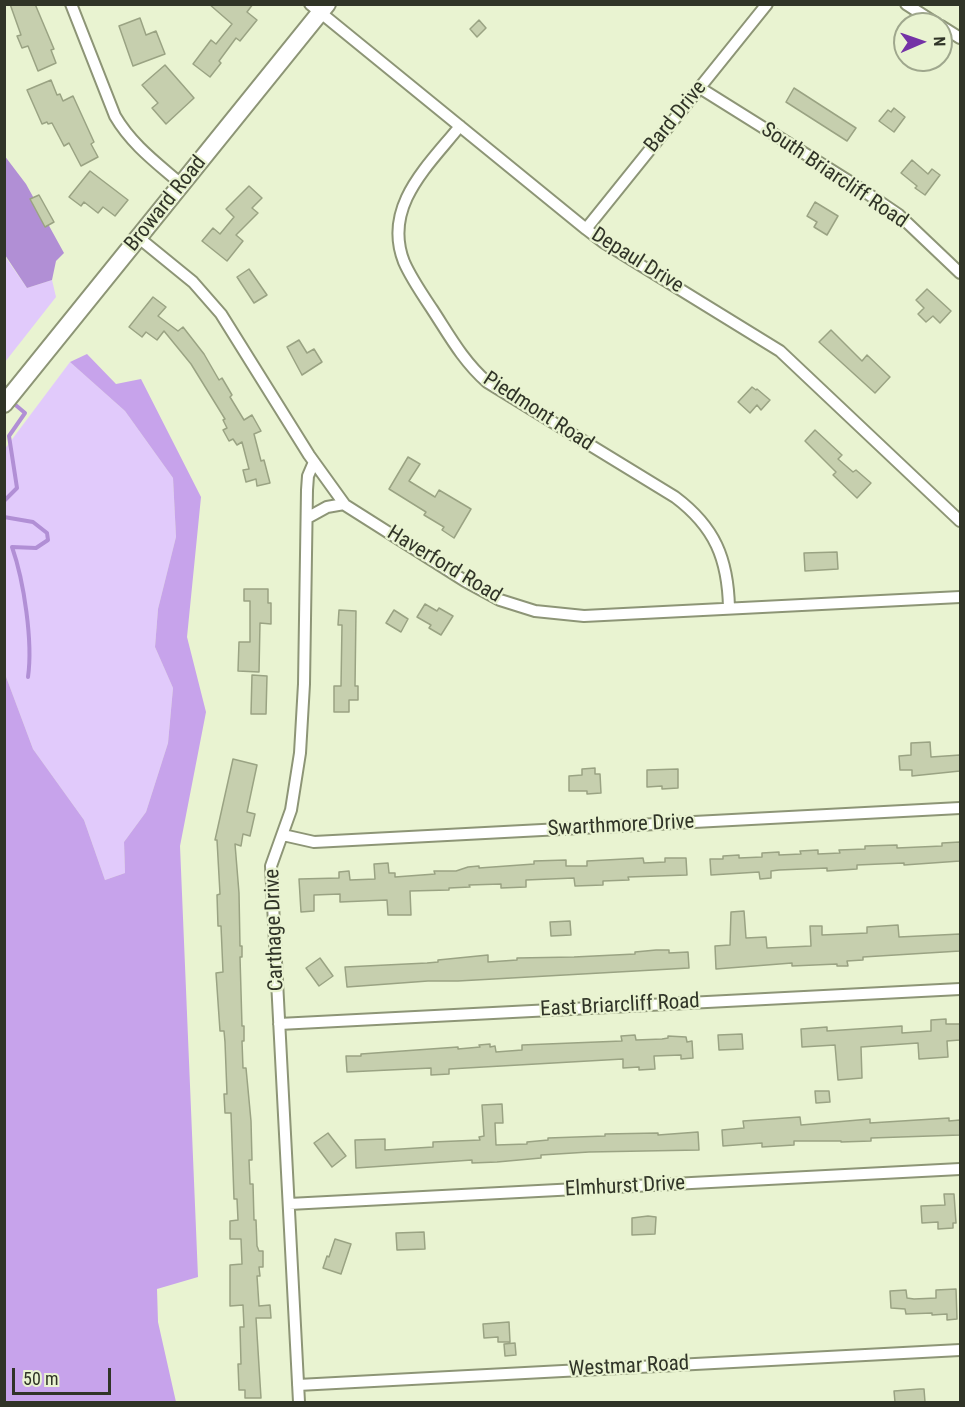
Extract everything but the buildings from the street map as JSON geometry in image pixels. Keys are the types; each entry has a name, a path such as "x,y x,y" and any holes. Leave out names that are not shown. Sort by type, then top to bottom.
{"main road":[{"name":"Broward Road","path":"4,404 182,184 319,7"}],"street":[{"path":"71,4 123,130 133,142 182,184"},
{"name":"Bard Drive","path":"585,229 767,4"},
{"name":"Depaul Drive","path":"319,7 585,229 780,351 960,521"},
{"name":"South Briarcliff Road","path":"700,88 899,215 960,273"},
{"name":"Piedmont Road","path":"460,126 413,185 401,210 398,237 408,271 460,353 472,369 487,382 692,510 714,538 722,554 729,586 729,608"},
{"name":"Haverford Road","path":"139,238 193,282 221,314 314,462 344,504 465,581 515,606 558,615 584,616 960,597"},
{"name":"Carthage Drive","path":"299,1402 271,866 293,802 300,753 304,684 308,476 314,462"},
{"path":"307,518 327,507 344,504"},
{"name":"Swarthmore Drive","path":"283,835 314,842 960,808"},
{"name":"East Briarcliff Road","path":"279,1024 960,989"},
{"name":"Elmhurst Drive","path":"289,1204 960,1169"},
{"name":"Westmar Road","path":"298,1384 960,1350"}],"shaded area":[{"path":"4,155 26,184 64,253 56,261 52,280 27,288 5,255"},
{"path":"4,255 27,288 52,280 56,297 5,362"},
{"path":"87,354 116,384 141,379 201,497 187,637 206,712 180,846 198,1277 157,1289 158,1322 176,1402 5,1402 5,674 33,749 84,820 105,880 125,873 124,842 146,812 168,743 173,688 155,647 158,609 176,537 173,478 125,411 70,362"},
{"path":"70,362 125,411 173,478 176,537 158,609 155,647 173,688 168,743 146,812 124,842 125,873 105,880 84,820 33,749 5,674 4,450"}],"waterway":[{"path":"4,501 17,488 9,436 25,413 12,402"},
{"path":"4,517 33,522 47,533 48,540 36,548 12,547 26,612 29,647 28,677"}]}
